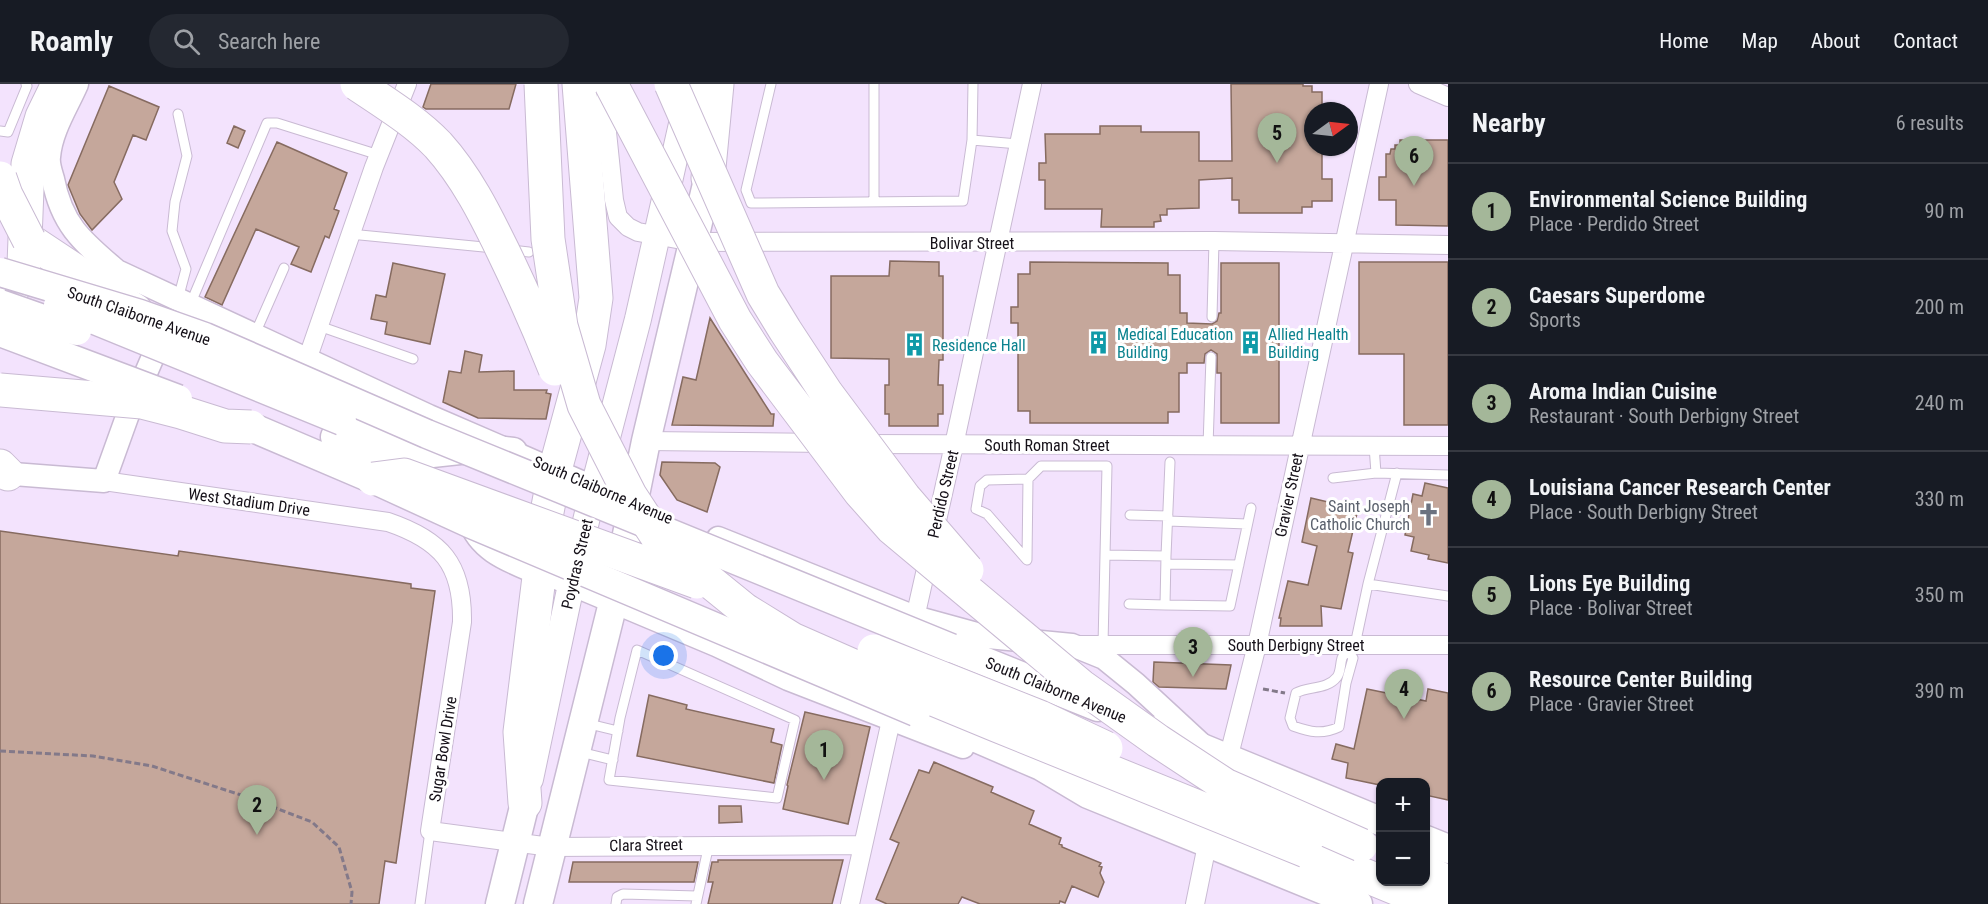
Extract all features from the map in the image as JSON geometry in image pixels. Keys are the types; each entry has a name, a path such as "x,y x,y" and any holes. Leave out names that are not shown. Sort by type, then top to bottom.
{"highway":[{"path":"0,188 32,111 46,84"},
{"path":"0,317 24,264 28,164 42,117 58,84"},
{"path":"357,84 406,117 438,145 466,182 528,302 555,369 597,458 632,500 660,540 745,610 792,639 975,717 1434,904"},
{"path":"541,84 548,238 561,326 584,405 632,500"},
{"path":"671,84 763,294 826,394 904,497 1029,642"},
{"path":"708,180 717,84"},
{"path":"601,89 735,320 762,362 860,492 892,528 1081,686 1158,741 1225,785 1376,852"},
{"path":"525,803 520,732 540,571 555,470 589,345 596,298 601,89"},
{"path":"0,178 29,240"},
{"path":"0,212 29,240 140,314"},
{"path":"0,390 141,402 225,426 250,427"},
{"path":"0,399 48,393"},
{"path":"373,479 405,476 654,566 1019,708 1173,781 1305,851"},
{"path":"1430,874 1448,882"}],"main road":[{"name":"Poydras Street","path":"500,904 525,803 571,585 638,319 691,84"},
{"path":"538,904 613,603 632,500 730,84"},
{"path":"0,273 68,310 339,429 455,493 466,504 485,544 540,571"},
{"name":"South Claiborne Avenue","path":"0,273 140,314 205,337 427,434 1376,819"},
{"path":"0,304 92,336 260,404 339,429 432,453 478,448 513,452"},
{"path":"0,332 250,427 373,479 904,716 1041,766 1088,794 1358,904"},
{"path":"1430,842 1448,849"}],"street":[{"name":"South Claiborne Avenue","path":"77,84 56,128 48,158 62,211 80,240 117,271 307,360 513,452 915,617 988,637 1072,645 1104,658 1218,754"},
{"path":"307,360 350,234 407,84"},
{"name":"Perdido Street","path":"850,904 863,845 904,716 915,617 1032,84"},
{"name":"Gravier Street","path":"1195,904 1208,842 1218,754 1257,645 1379,84"},
{"path":"1418,84 1448,97"},
{"name":"Bolivar Street","path":"601,89 618,217 628,227 657,237 693,242 1214,242 1448,245"},
{"path":"104,481 127,417 184,302"},
{"name":"South Roman Street","path":"646,441 954,445 1448,446"},
{"name":"West Stadium Drive","path":"3,471 104,481 388,522 410,529 447,557 454,569 461,594"},
{"path":"540,571 716,645 788,679 904,716"},
{"name":"Sugar Bowl Drive","path":"430,831 462,622 461,594"},
{"name":"South Derbigny Street","path":"1072,645 1351,647 1448,645"},
{"name":"Clara Street","path":"430,831 551,847 710,844 863,845"}],"lane":[{"path":"0,131 8,132 26,84"},
{"path":"771,84 746,190 751,203 963,201 972,140 973,84"},
{"path":"874,84 874,202"},
{"path":"178,114 187,156 175,202 172,231 186,269 184,302"},
{"path":"184,302 267,123 277,123 379,155"},
{"path":"972,140 1019,144"},
{"path":"350,234 529,252"},
{"path":"1212,317 1214,242"},
{"path":"254,335 284,268"},
{"path":"319,326 413,359"},
{"path":"1208,446 1210,357"},
{"path":"1374,446 1376,472"},
{"path":"1165,605 1170,462"},
{"path":"1028,479 1027,560 987,514 976,509 980,486 987,480 1028,479 1041,466 1107,466 1102,645"},
{"path":"1333,478 1376,472 1448,476"},
{"path":"1351,647 1342,657 1338,676 1330,683 1317,688 1303,689 1296,693 1290,718 1293,726 1313,732 1329,732 1339,727 1346,683 1353,658 1351,647 1397,473"},
{"path":"1129,604 1230,606 1251,508"},
{"path":"1130,515 1247,524"},
{"path":"1105,555 1239,565"},
{"path":"1368,584 1448,596"},
{"path":"636,650 795,720 777,798 609,780 618,732 636,650"},
{"path":"583,723 618,732"},
{"path":"576,751 613,760"},
{"name":"Sugar Bowl Drive","path":"420,904 430,831"},
{"path":"617,901 623,894 697,900 710,844"}],"path":[{"path":"1263,689 1277,692"},
{"path":"0,751 93,756 152,766 248,797 312,822 339,846 352,892 351,904"}],"building":[{"path":"431,84 516,84 509,109 426,109 423,107"},
{"path":"1231,84 1303,84 1303,86 1312,86 1312,92 1322,92 1322,102 1304,102 1304,156 1322,156 1322,179 1332,179 1332,201 1312,201 1312,207 1302,207 1302,213 1239,213 1239,200 1232,200 1232,178 1199,180 1199,208 1167,209 1167,215 1160,215 1161,221 1154,222 1154,227 1101,227 1102,209 1045,209 1045,180 1039,180 1039,163 1046,163 1045,134 1100,134 1100,126 1141,126 1141,132 1199,132 1199,161 1232,161"},
{"path":"109,86 159,107 146,140 133,135 114,182 122,199 92,230 80,214 68,185"},
{"path":"234,126 245,131 238,148 227,143"},
{"path":"1400,140 1448,140 1448,226 1396,225 1396,200 1379,200 1379,177 1386,177 1386,154 1390,154 1391,149 1395,149 1395,145 1400,145"},
{"path":"277,142 347,173 334,209 339,211 329,238 325,236 311,272 291,264 299,247 256,229 222,305 205,297"},
{"name":"Residence Hall","path":"890,261 939,262 939,276 943,276 943,360 939,360 938,385 943,385 943,414 938,414 938,426 889,426 889,414 885,414 885,385 889,385 889,359 831,358 831,276 889,276"},
{"name":"Medical Education Building","path":"1030,262 1168,263 1168,275 1180,275 1180,313 1187,313 1187,323 1212,324 1217,321 1221,313 1221,263 1279,263 1279,423 1221,423 1221,373 1217,373 1217,354 1211,350 1205,354 1204,363 1187,363 1187,373 1179,373 1179,412 1168,412 1168,423 1030,423 1030,411 1018,411 1018,323 1011,323 1011,307 1018,307 1018,274 1030,274"},
{"path":"1359,262 1448,262 1448,425 1404,425 1404,354 1359,354"},
{"path":"393,263 445,274 430,344 385,334 387,322 371,319 376,295 386,297"},
{"path":"710,318 771,414 774,414 773,426 672,425 683,377 696,380"},
{"path":"465,351 482,355 479,372 514,371 514,390 547,390 546,393 551,394 546,419 478,418 443,402 449,371 461,373"},
{"path":"662,462 715,463 720,467 707,512 677,500 660,475"},
{"name":"Saint Joseph Catholic Church","path":"1425,483 1448,488 1448,563 1428,559 1429,555 1411,551 1414,537 1405,535 1413,494 1422,496"},
{"path":"1311,498 1358,509 1348,552 1353,553 1341,609 1321,606 1322,626 1280,626 1281,618 1279,618 1288,581 1308,585 1317,546 1302,542"},
{"path":"0,531 178,556 179,551 411,584 411,588 435,591 396,863 385,861 379,904 0,904"},
{"path":"1154,662 1231,665 1226,689 1159,687 1153,682"},
{"path":"1367,689 1426,701 1428,689 1448,693 1448,800 1430,796 1430,778 1376,778 1376,784 1346,778 1348,763 1332,759 1336,744 1354,749"},
{"path":"649,695 687,705 686,709 774,729 771,742 782,745 774,783 637,756"},
{"path":"805,712 870,727 848,824 783,809"},
{"path":"934,762 993,787 991,792 1034,811 1029,824 1061,838 1059,844 1062,847 1101,863 1100,873 1104,882 1098,897 1072,886 1065,903 1060,901 1059,904 980,904 962,897 958,904 887,904 876,899 899,843 890,839 919,770 929,773"},
{"path":"719,806 741,806 742,822 719,823"},
{"path":"718,860 843,860 832,904 708,904 713,882 708,882 712,862 718,862"},
{"path":"573,862 698,862 694,882 569,882"}],"place":[{"name":"Lions Eye Building","path":"1277,163"},
{"name":"Resource Center Building","path":"1414,186"},
{"name":"Medical Education Building","path":"1099,343"},
{"name":"Allied Health Building","path":"1250,343"},
{"name":"Residence Hall","path":"914,345"},
{"name":"Saint Joseph Catholic Church","path":"1428,515"},
{"name":"Aroma Indian Cuisine","path":"1193,677"},
{"name":"Louisiana Cancer Research Center","path":"1404,719"},
{"name":"Environmental Science Building","path":"824,780"},
{"name":"Caesars Superdome","path":"257,835"}]}
